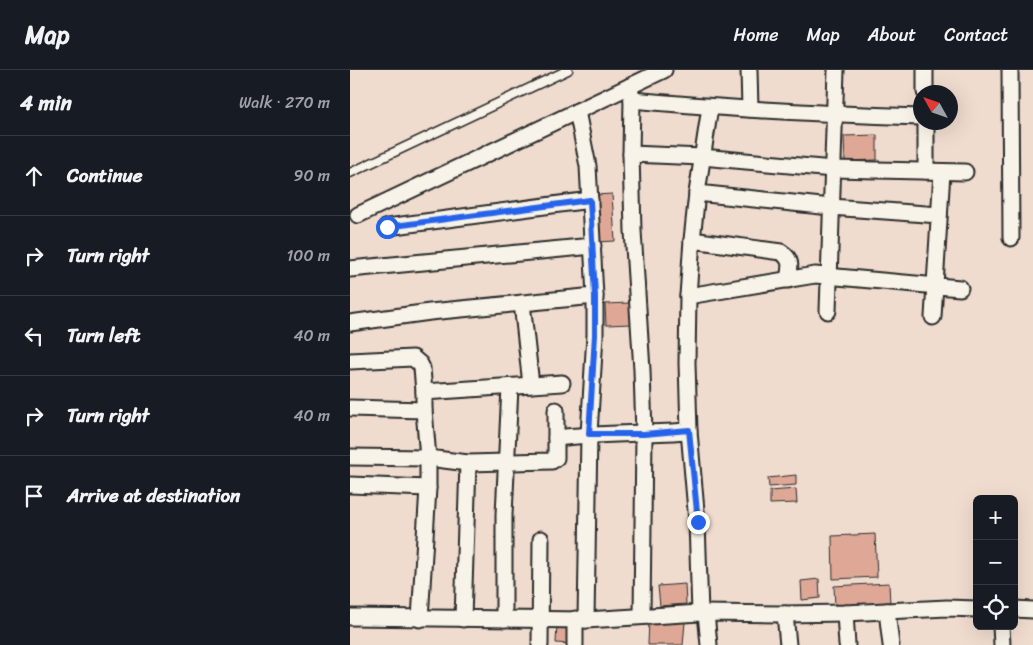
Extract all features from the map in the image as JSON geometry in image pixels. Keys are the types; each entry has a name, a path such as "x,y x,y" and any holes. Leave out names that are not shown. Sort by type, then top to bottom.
{"street":[{"path":"358,215 577,111 631,93 664,70"},
{"path":"749,70 750,109"},
{"path":"828,311 836,70"},
{"path":"925,70 925,85"},
{"path":"1010,70 1011,238"},
{"path":"631,93 710,107 913,117"},
{"path":"631,93 633,232 644,434 642,616"},
{"path":"709,645 703,613 698,522 689,430 687,364 688,296 692,240 710,107"},
{"path":"574,645 580,620 595,335 593,246 588,166 577,111"},
{"path":"926,130 926,171"},
{"path":"631,154 702,157 833,169 965,172"},
{"path":"933,317 942,172"},
{"path":"697,193 832,207 939,215"},
{"path":"387,227 590,200"},
{"path":"692,240 781,252 790,260 788,280"},
{"path":"350,269 593,246"},
{"path":"688,296 815,274 960,288"},
{"path":"350,323 430,312 595,296"},
{"path":"522,303 531,385"},
{"path":"350,361 413,358 422,368 428,488 420,618"},
{"path":"424,392 562,383"},
{"path":"504,619 504,516 510,387"},
{"path":"350,408 424,410"},
{"path":"350,457 428,458 468,462 552,461 556,458 556,410"},
{"path":"556,438 589,434 644,434 689,430"},
{"path":"463,619 468,462"},
{"path":"350,484 428,488"},
{"path":"540,645 541,539"},
{"path":"350,617 580,620 703,613 785,614 947,608 973,609"},
{"path":"1018,609 1033,610"},
{"path":"888,611 891,645"},
{"path":"845,613 847,645"},
{"path":"785,614 788,645"},
{"path":"1001,630 1002,645"}],"lane":[{"path":"350,173 568,70"}],"building":[{"path":"877,135 877,160 845,161 844,136"},
{"path":"612,194 615,241 597,242 595,195"},
{"path":"630,303 631,324 606,325 605,304"},
{"path":"796,475 796,485 769,487 768,478"},
{"path":"796,489 797,503 770,504 770,491"},
{"path":"875,534 877,577 833,579 832,536"},
{"path":"819,579 820,598 802,600 801,581"},
{"path":"889,583 890,604 835,607 834,586"},
{"path":"685,584 686,604 660,606 658,586"},
{"path":"649,620 685,622 683,645 648,645"},
{"path":"557,624 572,625 570,644 556,643"}],"route":[{"path":"387,227 590,200 595,335 589,434 644,434 689,430 698,522"}]}
